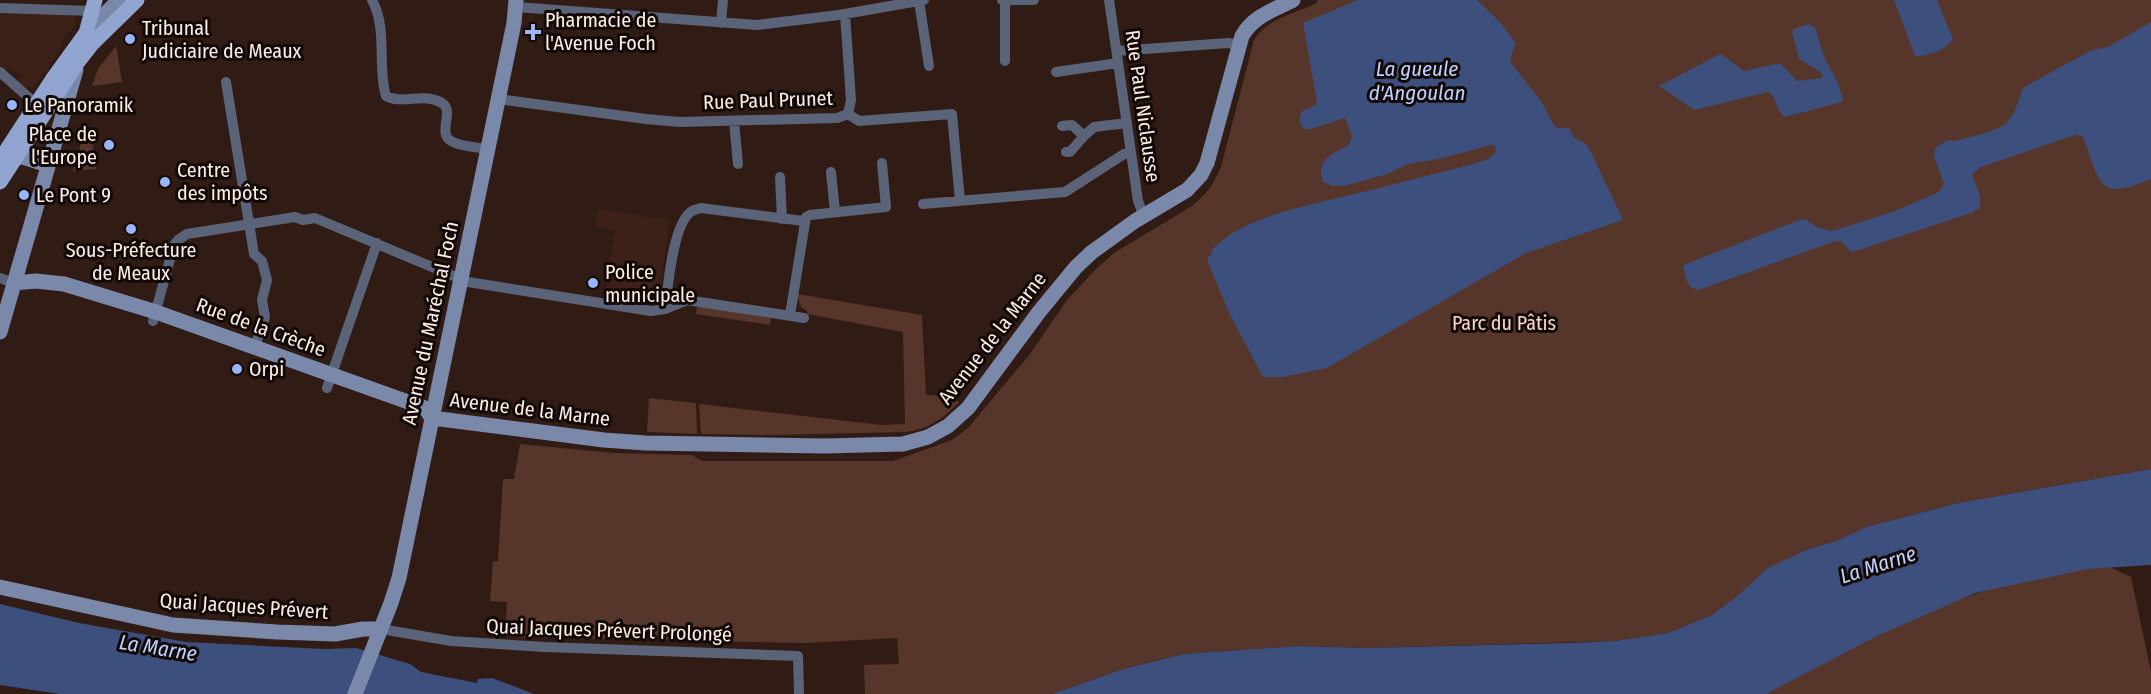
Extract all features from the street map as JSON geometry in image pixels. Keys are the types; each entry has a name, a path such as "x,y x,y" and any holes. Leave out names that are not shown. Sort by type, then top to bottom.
{"main road":[{"path":"5,155 92,44 136,0"},
{"path":"0,182 5,155 36,104 86,33 96,4"}],"street":[{"path":"0,332 7,281 48,165 86,33 119,0"},
{"path":"372,0 377,8 382,42 386,96 393,100 426,98 444,104 445,134 448,140 488,149"},
{"path":"720,23 723,0"},
{"path":"517,3 757,26 924,0"},
{"path":"1005,61 1003,0 1034,0"},
{"name":"Rue Paul Niclausse","path":"1109,0 1138,201 1144,216"},
{"name":"Avenue de la Marne","path":"432,418 593,438 645,442 799,446 903,444 922,440 948,426 968,408 1061,283 1076,267 1092,252 1187,190 1201,175 1207,163 1242,36 1258,17 1293,0"},
{"path":"919,1 929,66"},
{"name":"Avenue du Maréchal Foch","path":"355,694 399,578 517,3"},
{"path":"0,8 96,4"},
{"path":"845,14 851,100 848,114"},
{"path":"1117,51 1228,43 1239,45"},
{"path":"1056,72 1075,75 1118,63"},
{"path":"0,72 36,104"},
{"path":"226,82 254,254 262,261 267,280 262,300 265,317 255,346"},
{"name":"Rue Paul Prunet","path":"498,99 680,122 837,118 848,114 859,121 951,114 960,201"},
{"path":"734,121 738,164"},
{"path":"1066,152 1070,152 1094,127 1127,123"},
{"path":"1062,126 1072,125 1084,136"},
{"path":"922,204 1065,192 1124,154 1131,153"},
{"path":"5,155 23,157 48,165"},
{"path":"790,315 804,221 810,215 886,207 882,163"},
{"path":"831,172 835,212"},
{"path":"780,177 782,219"},
{"path":"665,309 676,237 692,211 701,208 804,221"},
{"path":"154,317 174,245 178,240 187,234 295,217 303,220 315,218 470,282 651,311 665,309 687,300 804,318"},
{"path":"329,383 377,243"},
{"name":"Rue de la Crèche","path":"7,281 64,284 154,317 255,346 329,383 425,408 432,418"},
{"name":"Quai Jacques Prévert","path":"0,587 173,625 335,634 363,629 381,629"},
{"name":"Quai Jacques Prévert Prolongé","path":"381,629 451,641 798,657 799,694"}],"shaded area":[{"path":"0,13 74,14 74,25 60,42 63,46 33,88 20,86 17,82 21,77 13,70 8,68 6,71 0,66"},
{"path":"598,209 670,220 656,302 605,294 615,230 596,227"}],"green space":[{"name":"Parc du Pâtis","path":"1317,0 2151,0 2151,469 1958,503 1866,527 1836,541 1806,550 1712,615 1668,633 1615,641 1366,648 1297,646 1184,654 1123,669 1052,694 865,694 864,665 899,664 897,638 805,643 505,637 507,602 490,601 493,562 498,561 503,479 514,479 520,444 613,453 692,455 702,461 893,461 952,440 969,427 1030,354 1067,300 1095,270 1114,253 1192,206 1211,187 1221,167 1254,40 1266,27 1317,3"},
{"path":"116,46 122,82 92,86 98,69"},
{"path":"92,142 96,169 73,171 81,143"},
{"path":"797,294 922,315 926,395 949,396 959,402 935,422 906,432 701,434 699,404 882,425 905,424 903,332 807,314 807,311 801,307"},
{"path":"697,306 771,318 770,325 696,314"},
{"path":"649,398 696,403 697,434 647,432"},
{"path":"2099,562 2131,577 2151,672 2151,694 1749,694 1931,609 2022,578"}],"water":[{"name":"La gueule d'Angoulan","path":"1358,0 1477,0 1499,21 1516,43 1510,59 1511,63 1541,101 1554,125 1559,129 1569,127 1573,137 1586,144 1590,150 1623,220 1526,253 1327,368 1282,377 1263,377 1230,315 1207,260 1212,255 1211,251 1240,229 1279,213 1470,165 1488,159 1496,152 1495,146 1491,145 1443,158 1408,164 1387,174 1344,186 1333,186 1323,182 1321,168 1323,163 1331,155 1349,145 1352,136 1345,118 1311,129 1304,129 1301,125 1302,111 1316,105 1317,102 1303,23"},
{"path":"1894,0 1937,0 1953,39 1936,52 1915,56"},
{"path":"2151,22 2151,179 2123,188 2107,187 2102,183 2094,168 2082,135 2075,135 1981,167 1972,174 1980,196 1980,208 1971,213 1859,250 1851,252 1842,242 1836,241 1698,290 1689,284 1683,266 1686,264 1799,220 1805,219 1817,227 1831,231 1895,211 1939,192 1944,184 1934,156 1935,148 1948,140 1954,141 1986,133 2005,125 2014,113 2023,88 2092,50 2108,47"},
{"path":"1809,24 1815,28 1824,57 1838,83 1842,102 1785,117 1768,92 1694,110 1659,86 1721,54 1744,71 1780,63 1797,81 1821,78 1823,76 1820,72 1799,59 1792,32 1794,29"},
{"name":"La Marne","path":"2151,469 2151,565 2088,569 1975,593 1877,636 1766,694 1052,694 1123,669 1184,654 1298,646 1366,648 1615,641 1668,633 1712,615 1768,568 1806,550 1836,541 1866,527 1958,503"},
{"name":"La Marne","path":"0,604 79,623 186,642 324,649 356,648 410,664 421,672 477,683 478,679 492,678 534,694 60,694 0,685"}],"place":[{"name":"Pharmacie de l'Avenue Foch","path":"533,32"},
{"name":"Tribunal Judiciaire de Meaux","path":"130,39"},
{"name":"Le Panoramik","path":"12,105"},
{"name":"Place de l'Europe","path":"109,145"},
{"name":"Centre des impôts","path":"165,182"},
{"name":"Le Pont 9","path":"24,195"},
{"name":"Sous-Préfecture de Meaux","path":"131,229"},
{"name":"Police municipale","path":"593,283"},
{"name":"Orpi","path":"237,369"}]}
